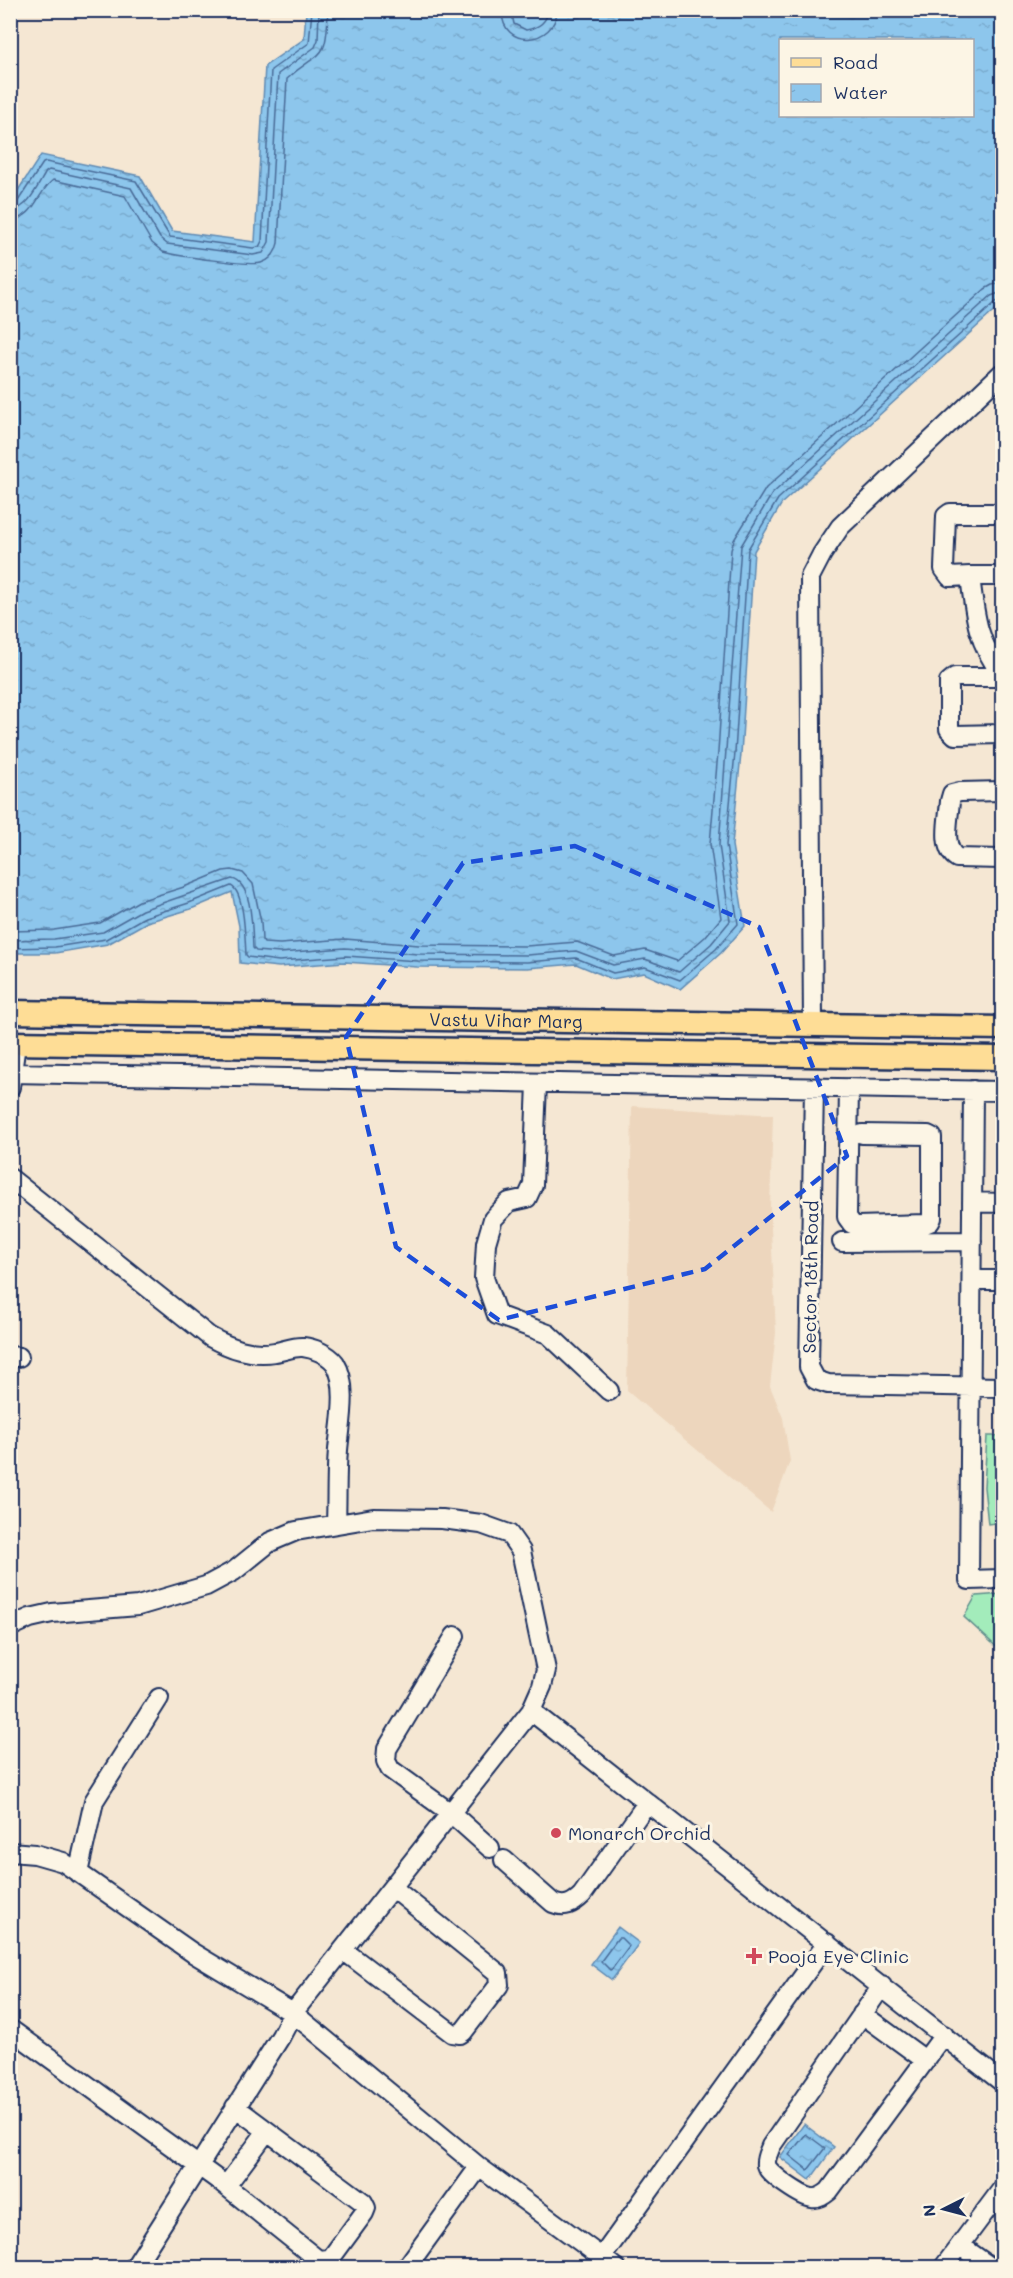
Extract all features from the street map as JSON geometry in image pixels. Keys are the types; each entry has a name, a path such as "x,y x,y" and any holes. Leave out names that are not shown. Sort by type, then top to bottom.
{"main road":[{"name":"Vastu Vihar Marg","path":"10,1012 1002,1028"},
{"name":"Vastu Vihar Marg","path":"13,1043 1002,1058"}],"street":[{"path":"813,1025 810,577 840,527 1002,373"},
{"path":"1002,513 950,513 946,516 944,569 950,577 1002,576"},
{"path":"970,576 976,622 990,658 1002,676"},
{"path":"1002,676 955,677 949,682 949,729 951,733 955,735 1002,734"},
{"path":"1002,791 952,794 948,846 951,854 957,858 1002,859"},
{"path":"13,1043 11,1078 537,1083 1002,1091"},
{"path":"537,1083 533,1185 527,1198 509,1202 493,1219 486,1243 484,1278 496,1315 548,1334 609,1391"},
{"name":"Sector 18th Road","path":"814,1088 809,1367 816,1380 828,1384 1002,1387"},
{"path":"849,1088 847,1217 849,1222 857,1226 930,1222 932,1218 932,1137 922,1134 862,1134"},
{"path":"973,1090 969,1580 1002,1579"},
{"path":"10,1178 210,1337 231,1348 251,1352 274,1353 301,1347 318,1350 334,1363 340,1377 343,1398 338,1451 336,1524"},
{"path":"972,1197 1002,1191"},
{"path":"972,1197 1002,1203"},
{"path":"842,1242 972,1241"},
{"path":"972,1280 1002,1280"},
{"path":"10,1627 30,1618 52,1613 138,1606 206,1586 234,1571 282,1535 296,1531 394,1517 442,1519 481,1524 509,1534 521,1551 546,1670 531,1711 293,2013 134,2268"},
{"path":"455,1636 387,1749 386,1761 390,1769 452,1814 554,1903 561,1906 576,1901 582,1895 647,1803"},
{"path":"78,1873 94,1801 159,1698"},
{"path":"531,1711 1002,2082"},
{"path":"10,1852 35,1854 63,1862 193,1953 293,2013 478,2167 604,2264 827,1943"},
{"path":"343,1950 452,2033 463,2032 499,1985 498,1973 393,1888"},
{"path":"882,1986 771,2146 766,2158 769,2172 802,2195 814,2199 823,2196 944,2035"},
{"path":"862,2014 925,2060"},
{"path":"10,2029 226,2186 317,2259 331,2258 364,2213 366,2208 363,2202 235,2108"},
{"path":"226,2186 267,2132"},
{"path":"406,2268 478,2167"},
{"path":"943,2268 1002,2191"},
{"path":"961,2246 992,2268"}],"highlighted area":[{"path":"575,846 759,927 847,1156 705,1269 499,1320 396,1247 346,1037 463,863"}],"shaded area":[{"path":"632,1106 773,1115 770,1207 776,1333 770,1386 783,1418 790,1461 771,1512 627,1391"}],"green space":[{"path":"987,1436 1002,1436 1002,1522 988,1524 984,1487"},
{"path":"1002,1594 1002,1652 964,1617 976,1596"}],"water":[{"path":"524,10 525,17 541,10 1002,11 1002,304 782,503 754,551 741,754 732,845 745,926 721,953 680,989 644,973 612,979 576,964 527,968 417,967 345,962 279,967 240,963 239,926 232,892 191,909 147,922 108,944 55,953 11,953 11,197 13,198 41,155 140,176 172,231 255,242 265,66 304,39 306,11"},
{"path":"618,1927 639,1943 612,1980 591,1964"},
{"path":"804,2124 834,2147 810,2180 780,2157"}],"place":[{"name":"Monarch Orchid","path":"556,1833"},
{"name":"Pooja Eye Clinic","path":"754,1956"}]}
